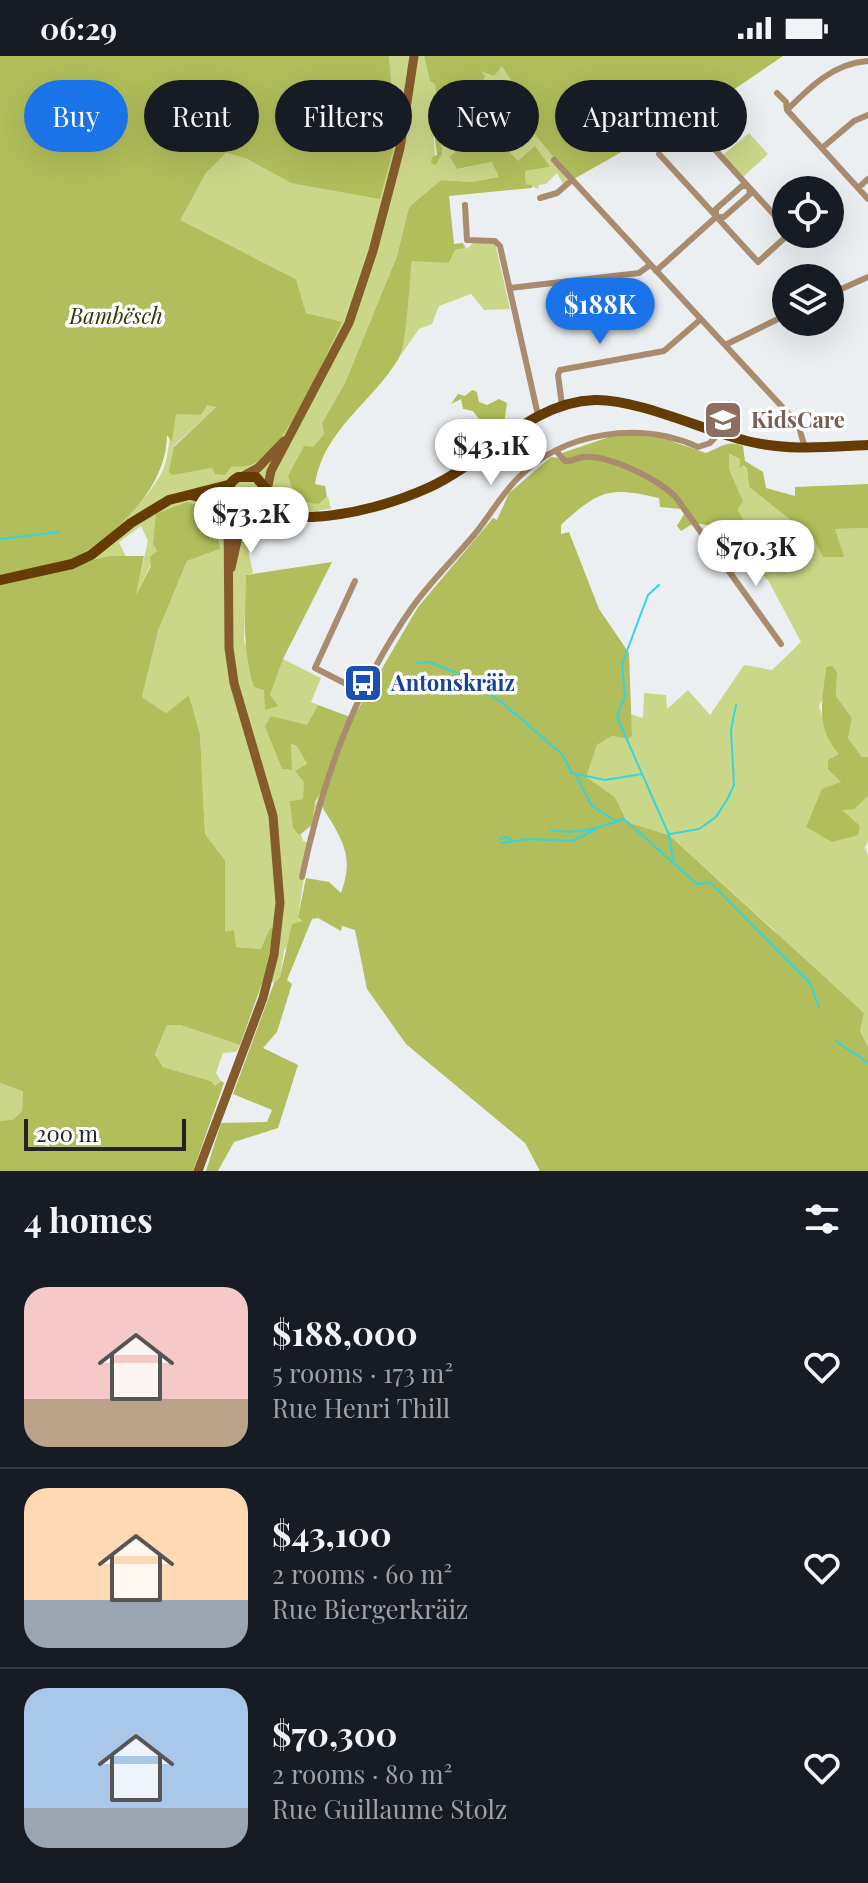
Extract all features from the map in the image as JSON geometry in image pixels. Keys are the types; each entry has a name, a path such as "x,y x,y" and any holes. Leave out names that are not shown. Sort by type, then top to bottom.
{"main road":[{"path":"228,579 239,532 265,509 271,471 349,323 373,251 403,136 414,56"},
{"path":"185,495 210,497 251,519 335,514 395,501 473,462 538,415 562,405 614,402 766,445 805,448 868,445"},
{"path":"0,580 72,564 91,555 153,509 185,495 228,485 258,468 292,433"},
{"path":"245,475 256,477 268,493 296,516"},
{"path":"198,1171 241,1057 274,955 280,877 269,797 234,683 228,579 228,485"}],"street":[{"path":"787,110 813,84 835,70 868,61"},
{"path":"777,93 786,102 787,110 868,199"},
{"path":"822,148 854,121 868,115"},
{"path":"717,152 772,212"},
{"path":"659,154 758,262 774,248"},
{"path":"554,160 798,424 805,448"},
{"path":"858,188 868,179"},
{"path":"540,198 557,193 572,180"},
{"path":"716,217 716,209 743,185 749,187"},
{"path":"656,271 716,217 724,217 750,194 749,187"},
{"path":"465,205 467,240 498,243 538,415"},
{"path":"510,288 569,278 582,282 639,273 650,265"},
{"path":"844,288 868,277"},
{"path":"562,405 560,370 664,351 701,319"},
{"path":"725,345 772,322"},
{"path":"302,877 326,776 362,692 425,590 517,479 557,452 613,433 666,434 698,447 710,443 719,433"},
{"path":"557,452 565,461 590,458 626,467 663,484 675,496 781,644"},
{"path":"355,581 315,668 362,692"}],"green space":[{"name":"Bambësch","path":"0,56 389,56 391,80 275,80 275,152 393,152 380,199 291,183 246,158 226,153 206,173 180,220 296,279 306,313 342,322 290,424 277,443 250,465 231,467 225,475 215,474 212,468 172,475 169,472 174,447 216,407 207,405 201,415 176,414 172,442 167,435 164,457 145,496 114,530 58,568 109,556 144,556 136,595 151,566 150,557 157,551 153,544 156,514 187,502 204,508 216,531 220,549 187,561 158,631 142,697 166,713 189,695 200,734 205,834 225,860 225,932 234,930 236,947 261,949 270,928 274,929 265,975 240,1045 180,1025 167,1025 155,1055 163,1067 211,1081 215,1086 221,1081 224,1083 193,1171 0,1171 0,1121 13,1120 22,1111 23,1091 0,1083"},
{"path":"389,56 424,56 430,80 428,152 435,152 436,165 439,152 471,152 458,169 492,162 500,177 471,182 441,180 409,207 397,256 345,383 322,423 324,434 313,447 304,447 319,504 328,497 331,509 319,510 315,516 275,520 290,526 246,539 253,573 246,575 244,641 264,689 270,695 283,659 321,678 311,702 318,705 307,726 271,716 282,769 292,770 290,744 297,746 307,764 303,799 291,801 299,835 321,793 313,825 301,834 303,841 309,843 298,917 302,922 284,951 280,977 274,983 265,975 270,928 262,949 236,947 225,932 225,860 205,834 200,734 189,695 166,713 142,697 158,631 187,561 220,549 157,530 153,544 157,551 135,598 148,541 141,526 119,542 127,559 109,556 54,569 114,528 151,489 164,467 176,413 200,415 207,404 217,406 174,446 178,473 212,468 342,323 306,313 296,279 179,220 206,173 225,153 246,157 291,183 365,152 412,152 412,80 391,80"},
{"path":"424,56 783,56 747,81 555,80 555,152 622,152 572,180 539,139 539,80 511,80 502,66 494,76 481,71 485,76 483,80 430,80"},
{"path":"502,65 511,80 476,80 480,70"},
{"path":"539,126 572,180 563,184 557,173 546,184 539,185 538,189 526,184 525,171 550,167 518,162 509,152 539,152"},
{"path":"749,133 768,154 743,177 723,155 727,152 747,152"},
{"path":"437,152 442,152 436,165 431,163 432,157"},
{"path":"455,152 510,152 518,161 528,152 539,152 550,167 525,171 526,184 532,185 532,188 449,196 454,244 463,243 464,248 455,250 449,263 412,261 406,326 399,358 328,448 315,484 325,486 327,497 319,504 297,501 288,476 304,446 313,447 324,434 322,423 345,383 397,256 409,207 441,180 471,182 499,177 492,162 457,169 450,157"},
{"path":"495,242 510,309 484,310 471,294 439,306 432,324 419,329 400,356 412,260 449,263 455,250 463,248 463,243 467,249 473,243"},
{"path":"472,390 477,392 479,402 487,405 499,399 507,403 503,431 493,438 473,411 463,409 461,399 451,404 458,394 465,396"},
{"path":"633,434 665,439 706,453 728,444 738,444 743,446 745,461 763,472 766,488 795,496 795,487 868,484 868,528 835,529 844,557 823,557 813,538 749,487 747,468 743,465 739,469 740,459 729,454 729,469 743,501 738,510 743,520 738,530 694,523 681,531 677,526 684,514 681,509 660,507 659,498 616,492 585,504 561,525 561,534 569,532 599,609 629,653 632,736 628,739 612,736 597,745 586,777 615,797 627,822 669,835 864,1013 860,1031 868,1047 868,1171 540,1171 525,1143 406,1044 367,989 355,930 342,926 341,931 318,918 312,919 287,980 292,984 277,1032 263,1048 298,1065 278,1128 234,1142 218,1171 206,1171 221,1123 267,1122 272,1110 233,1094 274,983 280,977 292,924 302,921 298,917 306,878 329,882 341,893 346,875 347,860 343,845 323,809 320,794 315,802 312,824 299,835 293,828 290,801 303,799 304,782 295,771 307,764 297,746 291,744 292,770 282,769 265,726 271,716 307,725 318,705 353,718 418,607 493,518 497,520 509,493 551,457 561,458 562,453 612,436"},
{"path":"728,454 740,459 739,469 743,465 747,468 749,487 813,538 824,557 834,529 868,528 868,757 862,757 848,738 852,718 836,696 837,671 819,706 828,736 840,754 841,810 868,796 868,841 865,847 868,856 868,1047 860,1031 864,1013 669,835 627,822 615,797 585,777 597,745 612,736 628,739 632,736 630,714 643,718 644,693 666,695 667,709 688,690 710,715 744,665 772,670 801,642 768,580 745,560 754,550 738,530 743,521 738,510 743,501 729,469"},
{"path":"332,562 283,659 270,695 278,706 265,710 264,690 254,687 248,659 246,575"},
{"path":"832,666 837,672 836,696 852,718 848,738 862,757 868,757 868,796 854,809 842,810 860,826 858,835 832,842 806,827 822,789 841,782 828,769 828,760 839,754 826,733 822,712 826,667"},
{"path":"167,1025 180,1025 240,1045 236,1052 223,1053 216,1073 221,1081 215,1086 211,1081 163,1067 155,1056"},
{"path":"0,1083 23,1090 22,1111 13,1121 0,1121"}],"waterway":[{"path":"0,539 58,532"},
{"path":"659,585 648,595 622,664 625,696 617,717 669,835 673,861"},
{"path":"417,663 429,662 457,673 500,701 562,754 572,773 605,780 642,774"},
{"path":"670,834 699,829 716,817 728,798 734,785 731,730 736,705"},
{"path":"576,775 592,806 616,821"},
{"path":"551,830 588,830 624,819 697,884 710,882 810,983 819,1007"},
{"path":"502,843 528,839 572,841 596,829"},
{"path":"499,839 506,837 512,840"},
{"path":"836,1041 868,1063"}],"place":[{"name":"KidsCare","path":"723,420"},
{"name":"Antonskräiz","path":"363,683"}]}
